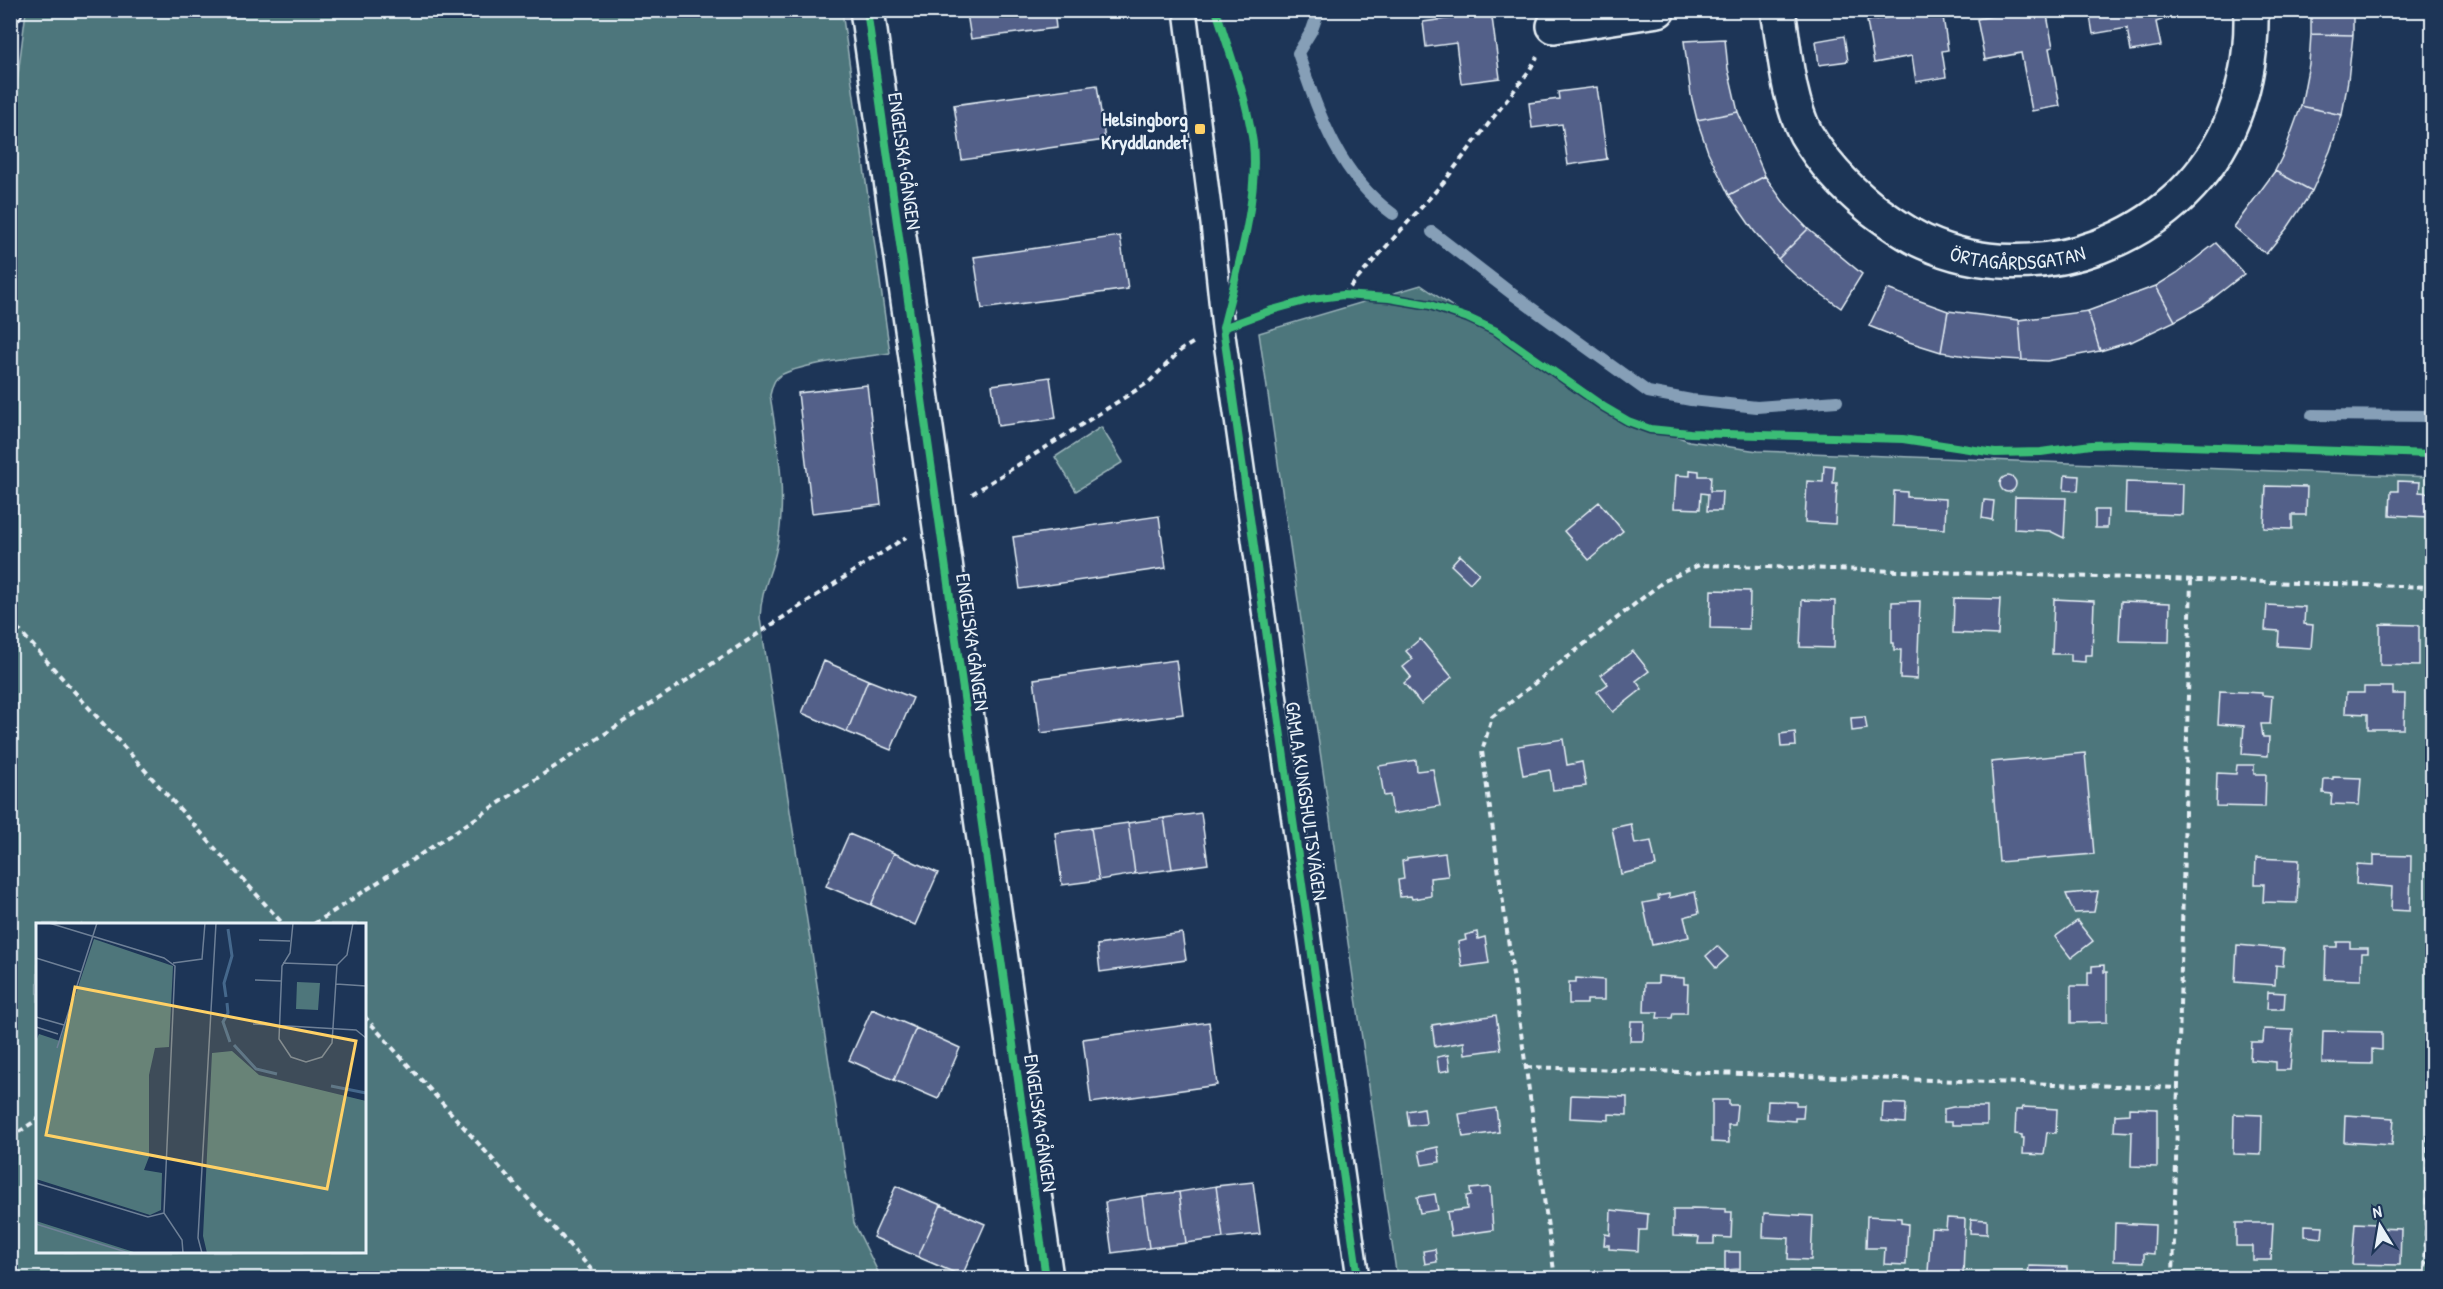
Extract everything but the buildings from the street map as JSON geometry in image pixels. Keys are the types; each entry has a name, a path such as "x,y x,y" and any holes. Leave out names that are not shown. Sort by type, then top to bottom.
{"street":[{"name":"ENGELSKA GÅNGEN","path":"867,10 1046,1278"},
{"path":"1554,26 1658,10"},
{"name":"ÖRTAGÅRDSGATAN","path":"1778,10 1792,90 1805,131 1828,167 1854,194 1884,218 1924,242 1966,255 2006,261 2035,261 2099,248 2125,236 2169,207 2193,183 2224,138 2239,101 2251,36 2251,10"}],"lane":[{"name":"GAMLA KUNGSHULTSVÄGEN","path":"1185,10 1223,328 1358,1278"}],"path":[{"path":"1342,296 1443,183 1528,71 1554,26"},
{"path":"1332,297 1354,296"},
{"path":"316,923 939,515 1149,382 1181,350 1207,333 1223,328"},
{"path":"1555,1278 1482,751 1492,717 1664,581 1699,565 2433,587"},
{"path":"2173,1278 2192,579"},
{"path":"10,620 282,923"},
{"path":"2425,1278 2433,954"},
{"path":"366,1018 599,1278"},
{"path":"1526,1067 2178,1088"},
{"path":"10,1138 36,1120"}],"green space":[{"path":"26,11 842,11 890,353 797,369 785,373 774,382 770,395 780,473 780,532 764,591 760,618 854,1223 881,1278 11,1278 10,138"},
{"path":"1421,285 1602,409 1689,441 1758,451 2432,477 2432,1278 1397,1278 1259,333"},
{"path":"1101,427 1123,462 1076,491 1055,457"}],"waterway":[{"path":"1319,10 1312,30 1298,53 1314,98 1344,162 1374,198 1393,214"},
{"path":"1432,232 1515,296 1648,392 1691,400 1757,407 1837,401"},
{"path":"2312,415 2432,416"}],"cycle path":[{"path":"867,10 1046,1278"},
{"path":"1216,10 1247,109 1254,165 1250,212 1223,328 1358,1278"},
{"path":"1223,328 1272,310 1312,299 1343,295 1389,298 1430,305 1468,318 1496,331 1604,407 1628,421 1650,429 1690,433 1903,439 1995,453 2041,452 2091,445 2125,444 2432,454"}],"place":[{"name":"Helsingborg Kryddlandet","path":"1200,129"}]}
